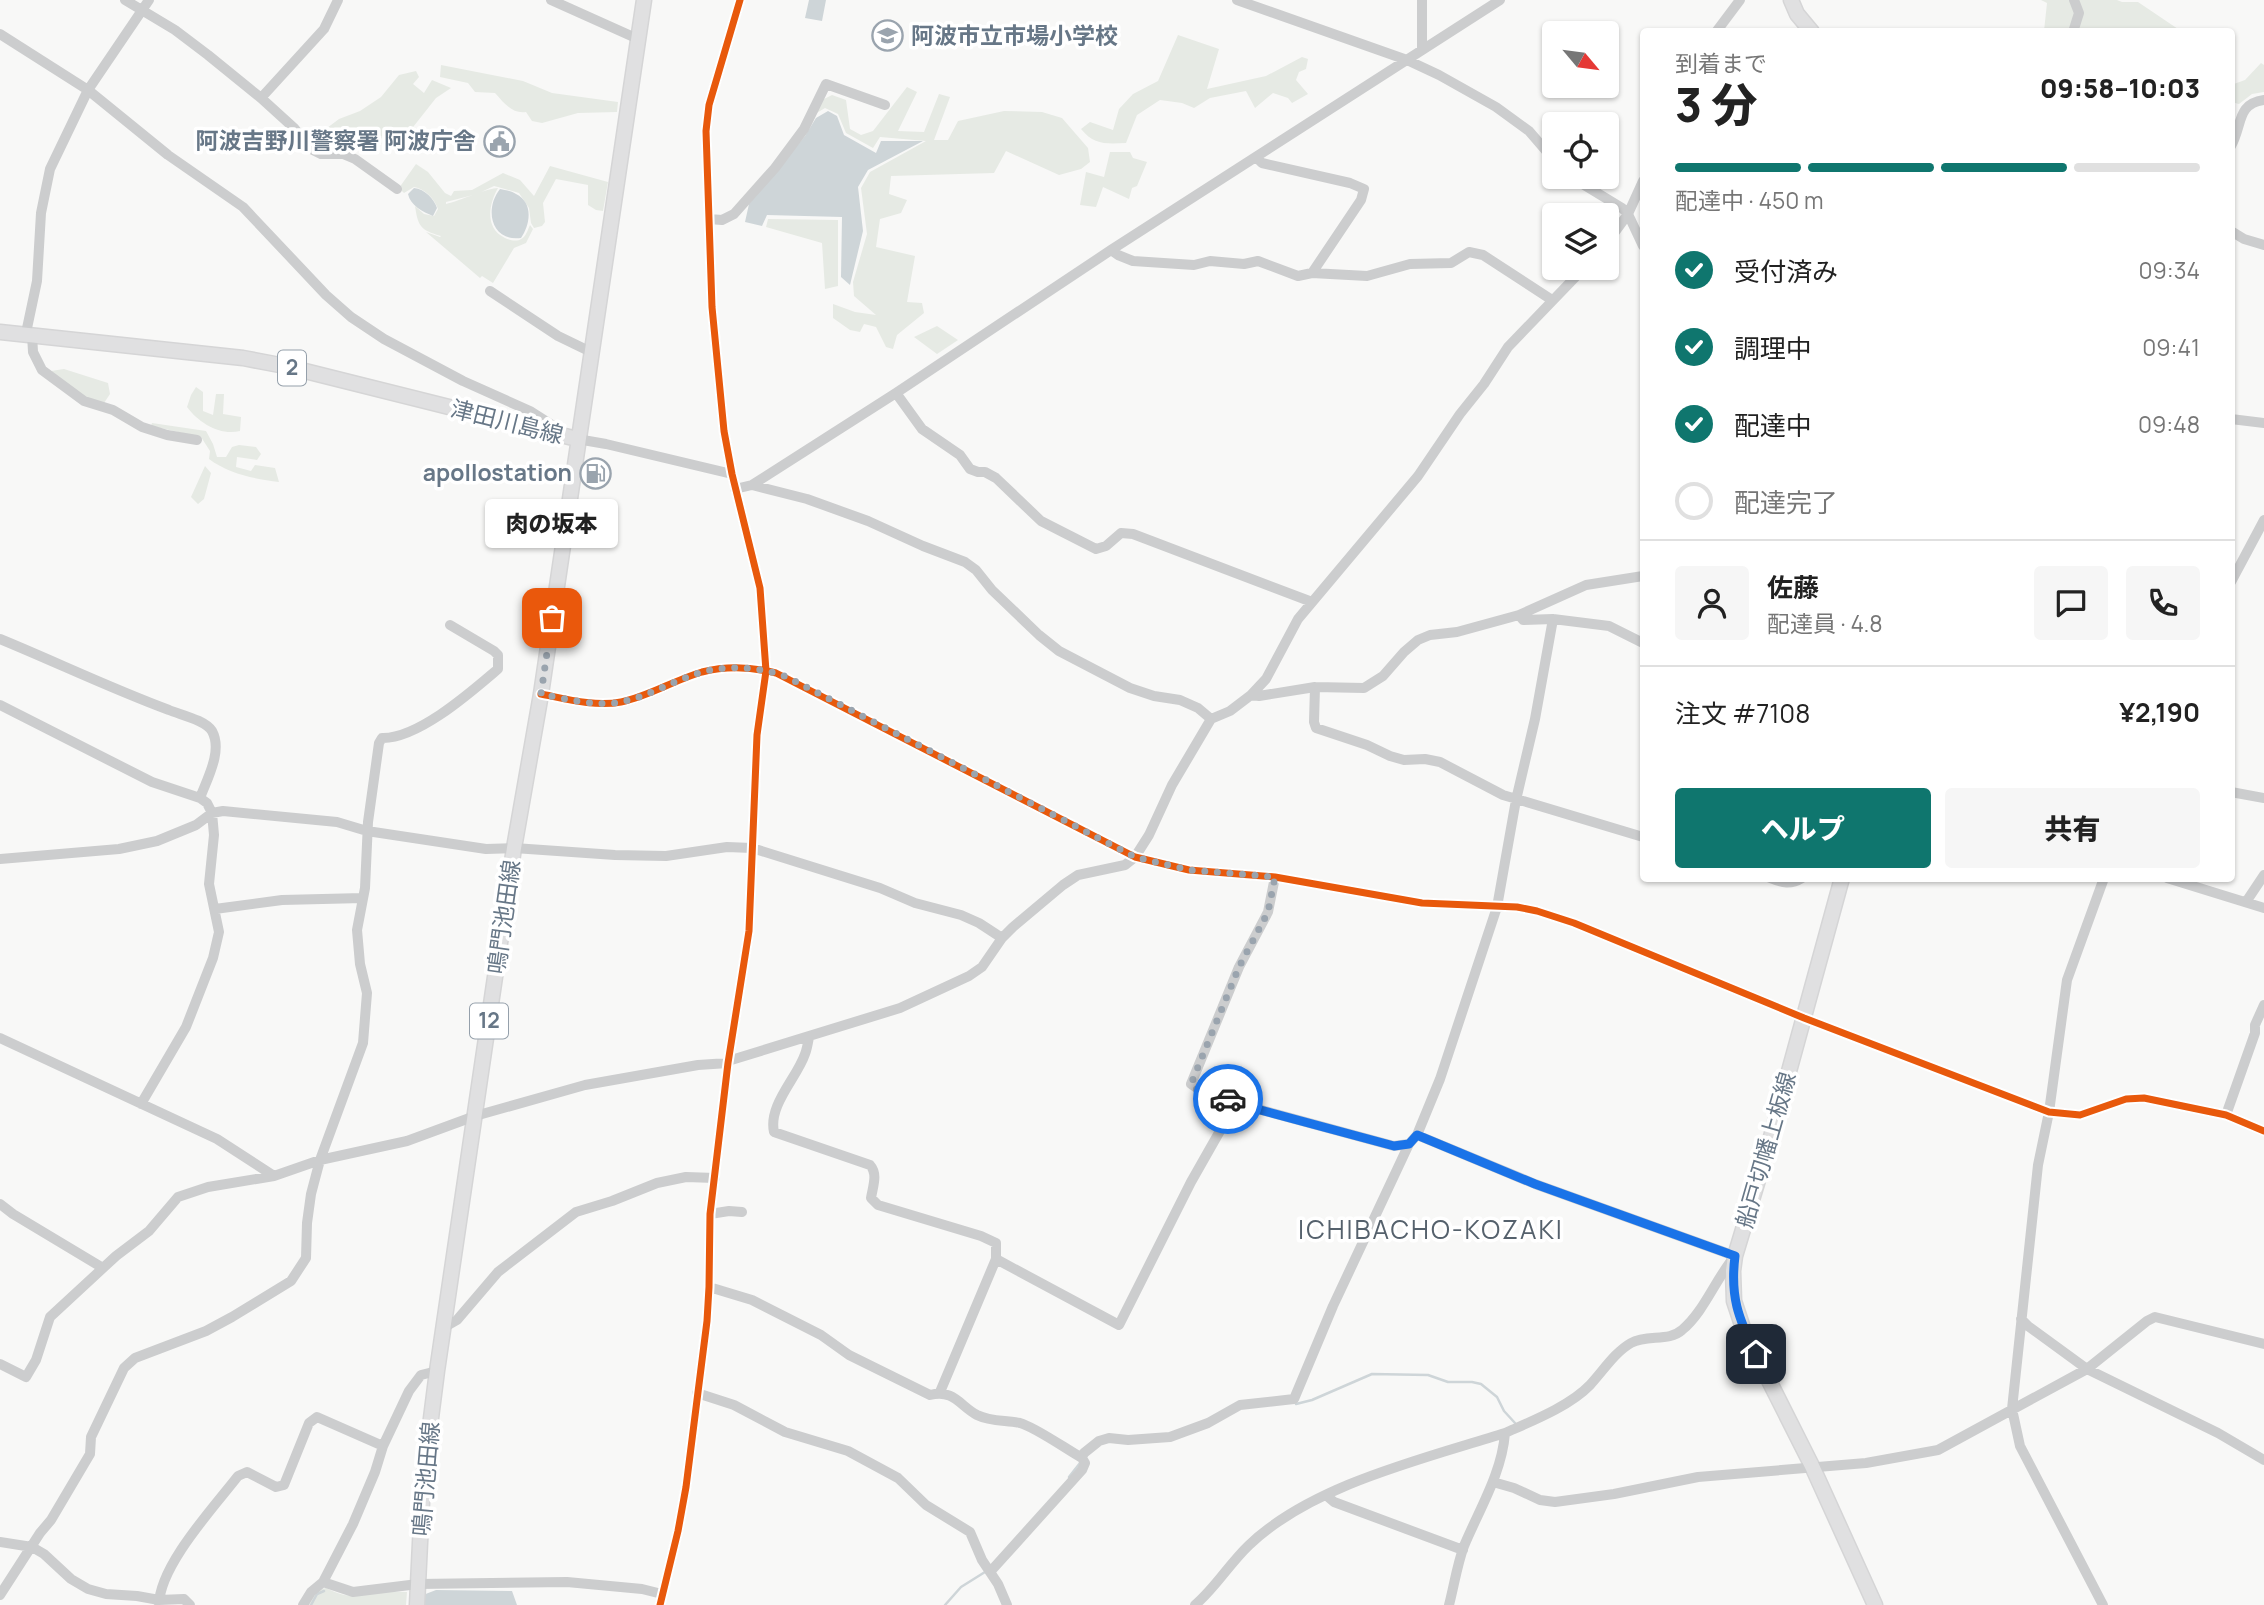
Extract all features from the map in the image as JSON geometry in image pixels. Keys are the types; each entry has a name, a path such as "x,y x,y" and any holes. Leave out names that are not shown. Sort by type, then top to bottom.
{"main road":[{"name":"津田川島線","path":"0,332 243,358 577,439 644,0"},
{"path":"1791,0 1797,14 1809,28"},
{"name":"鳴門池田線","path":"417,1605 423,1480 437,1371 514,848 541,694 577,439"},
{"name":"船戸切幡上板線","path":"1841,882 1735,1256 1734,1301 1744,1331 1812,1466 1875,1605"}],"street":[{"path":"125,0 175,30 261,97 294,128 311,149 321,154 343,154 355,159 397,189"},
{"path":"149,0 88,90 50,169 41,213 37,281 29,334 41,370 84,401 113,410 142,427 197,440"},
{"path":"261,97 324,29 338,0"},
{"path":"551,0 638,39"},
{"path":"323,1582 354,1592 418,1584 567,1582 642,1589 661,1600 680,1520 709,1287 710,1214 728,1062 746,957 757,734 766,671 760,588 724,431 712,307 706,131 709,105 740,0"},
{"path":"1237,0 1406,60 1439,75 1496,107 1529,131 1542,146"},
{"path":"1422,0 1422,50"},
{"path":"736,489 751,485 895,393 1111,250 1500,0"},
{"path":"1719,28 1740,0"},
{"path":"2074,0 2078,13 2074,28"},
{"path":"0,34 88,90 168,155 243,207 326,295 351,317 418,357 530,411 555,427 561,436"},
{"path":"709,219 722,220 734,214 775,168 804,129 826,84 885,105"},
{"path":"2235,140 2244,109 2253,102 2264,100"},
{"path":"1256,157 1262,163 1350,183 1364,189 1361,200 1312,273"},
{"path":"1591,189 1629,214 1640,239"},
{"path":"1619,227 1629,214 1640,189"},
{"path":"2235,233 2264,245"},
{"path":"1111,250 1133,261 1194,265 1210,261 1244,264 1258,261 1298,276 1312,273 1367,276 1410,264 1451,263 1469,252 1483,256 1552,300"},
{"path":"0,1364 26,1377 36,1360 50,1317 103,1268 149,1231 178,1197 208,1187 274,1176 320,1160 407,1141 475,1116 585,1085 728,1062 900,1008 969,976 982,967 1002,939 1043,901 1078,875 1125,865 1135,857 1149,835 1172,785 1211,719 1230,711 1266,679 1298,619 1418,476 1508,347 1572,280"},
{"path":"490,291 558,336 591,352"},
{"path":"895,393 930,435 960,455 970,469 996,478 1041,521 1053,528 1096,549 1106,546 1121,533 1133,534 1312,602"},
{"path":"2235,419 2264,423"},
{"path":"577,439 732,474"},
{"path":"751,485 807,499 868,521 965,562 1059,651 1130,688 1154,696 1180,700 1198,708 1211,719"},
{"path":"2235,574 2264,520"},
{"path":"1251,695 1315,687 1364,688 1383,676 1418,640 1430,635 1457,632 1519,615 1586,585 1640,576"},
{"path":"1519,615 1523,620 1553,619 1609,626 1640,642"},
{"path":"990,1572 1082,1470 1084,1453 1099,1441 1109,1438 1139,1440 1170,1437 1208,1423 1240,1405 1294,1399 1409,1144 1417,1135 1440,1079 1497,907 1553,619"},
{"path":"0,1595 71,1489 90,1454 91,1437 124,1368 135,1358 206,1331 291,1281 306,1258 311,1194 320,1160 363,1043 367,993 360,964 357,930 363,898 367,831 379,743 382,738 393,738 446,712 498,670 498,656 495,651 450,625"},
{"path":"0,639 143,701 201,722 211,729 216,745 211,771 200,798"},
{"path":"541,694 593,702 618,702 649,695 700,673 724,668 766,671 787,677 1135,857 1189,870 1275,877 1422,903 1517,907 1556,917 1804,1018 2049,1112 2080,1115 2126,1099 2144,1098 2226,1115 2264,1131"},
{"path":"1315,687 1316,727 1404,760 1425,758 1440,762 1516,800 1640,836"},
{"path":"0,705 152,782 200,798 207,803 212,813 214,835 209,884 219,932 213,958 187,1027 141,1104"},
{"path":"2235,793 2264,798"},
{"path":"0,859 40,854 83,853 144,844 196,825 212,813 223,811 337,822 367,831 486,849 666,856 727,847 752,848 880,887 915,903 961,915 979,923 1002,939"},
{"path":"2246,902 2264,875"},
{"path":"1275,877 1268,912 1239,967 1191,1084 1196,1089 1238,1104 1394,1146 1409,1144"},
{"path":"2103,882 2067,980 2049,1112 2038,1165 2012,1409 2020,1446 2103,1605"},
{"path":"2180,882 2264,908"},
{"path":"215,909 282,900 363,898"},
{"path":"2226,1115 2264,1005"},
{"path":"809,1037 805,1054 780,1102 772,1124 774,1132 870,1165 875,1176 872,1198 878,1205 996,1243 996,1259 940,1392"},
{"path":"1,1040 217,1139 274,1176"},
{"path":"996,1259 1119,1325 1191,1182 1233,1108 1238,1104"},
{"path":"1195,1605 1248,1546 1296,1510 1373,1474 1505,1433 1558,1407 1583,1390 1629,1344 1650,1336 1675,1336 1691,1322 1735,1256 1535,1184 1417,1135"},
{"path":"443,1328 457,1320 498,1272 576,1212 657,1183 686,1177 715,1178"},
{"path":"0,1204 103,1268"},
{"path":"710,1214 742,1212"},
{"path":"709,1287 752,1300 821,1335 849,1355 930,1395 940,1392 959,1399 979,1416 1021,1424 1083,1460"},
{"path":"1493,1482 1540,1500 1555,1502 1625,1492 1698,1477 1867,1463 1938,1450 2087,1369 2155,1317 2264,1344"},
{"path":"2021,1319 2087,1369 2218,1433 2264,1460"},
{"path":"303,1605 311,1592 323,1582 353,1524 383,1446 409,1391 421,1375 437,1371"},
{"path":"697,1393 734,1405 785,1432 848,1451 898,1478 926,1505 970,1532 1007,1605"},
{"path":"159,1602 162,1584 177,1557 238,1476 247,1472 276,1487 284,1485 309,1423 317,1417 383,1446"},
{"path":"1449,1605 1463,1550 1493,1482 1505,1442 1505,1433"},
{"path":"1327,1496 1334,1502 1463,1550"},
{"path":"0,1542 32,1547 44,1554 71,1579 88,1589 159,1602 184,1599 190,1605"}],"shaded area":[{"path":"809,0 826,0 822,21 805,18"},
{"path":"2041,0 2138,2 2177,28 2044,28 2047,3"},
{"path":"1178,35 1219,49 1207,89 1266,76 1302,57 1308,59 1306,69 1299,72 1296,80 1308,94 1292,103 1288,98 1273,93 1255,108 1246,91 1210,98 1194,108 1182,103 1160,100 1137,115 1126,143 1101,142 1086,134 1081,129 1090,122 1113,130 1119,109 1133,94 1158,81"},
{"path":"2261,63 2264,65 2264,92 2252,94 2239,104 2235,103 2235,84 2245,80"},
{"path":"441,65 523,81 552,93 618,102 617,112 578,113 542,123 532,121 526,112 512,110 495,93 475,92 468,83 440,77"},
{"path":"416,71 419,77 413,84 424,93 432,80 451,88 436,98 406,136 396,135 386,143 359,144 338,152 320,150 312,144 307,133 327,128 339,119 360,111 381,97 399,75"},
{"path":"907,87 917,92 898,131 924,132 939,94 950,97 934,140 948,140 958,121 1004,111 1042,112 1062,118 1088,148 1090,162 1081,169 1059,175 1006,151 994,173 891,176 889,194 907,200 901,213 880,219 876,247 915,256 907,302 922,303 924,313 897,335 893,349 886,347 876,327 864,324 860,332 850,330 833,318 833,304 855,312 876,315 854,296 853,282 867,234 861,188 870,172 926,141 880,137 873,148 846,133 838,114 825,108 815,114 822,100 832,95 846,100 850,129 861,135 873,131"},
{"path":"828,111 837,116 844,135 876,153 881,141 923,141 868,170 858,187 863,231 850,285 841,277 842,217 767,215 762,226 745,222 749,204 805,136 816,118"},
{"path":"1110,152 1130,152 1133,158 1147,162 1137,186 1132,188 1129,199 1103,187 1096,207 1080,205 1086,172 1104,177"},
{"path":"416,164 428,172 445,193 451,196 454,191 472,190 503,173 520,180 534,196 550,166 608,182 603,211 588,205 588,185 556,179 543,203 545,222 534,228 529,208 519,193 494,186 481,192 498,188 490,215 498,234 517,240 524,237 530,225 533,229 526,243 514,248 493,283 482,276 480,278 426,232 441,236 428,232 421,226 415,206 424,214 434,216 438,209 434,201 418,188 414,187 404,193 399,188"},
{"path":"414,188 425,192 434,201 437,208 433,216 411,202 408,194"},
{"path":"500,189 514,193 526,203 529,215 521,238 503,235 493,222 492,206"},
{"path":"768,219 838,220 838,286 825,289 822,243 766,227"},
{"path":"937,326 958,340 937,354 914,337"},
{"path":"64,369 108,383 110,394 104,403 84,397 51,371"},
{"path":"196,387 203,392 203,411 213,415 216,394 224,394 223,414 241,417 240,431 218,430 192,413 187,407"},
{"path":"152,423 206,431 217,457 226,457 232,447 239,445 256,447 261,454 257,460 237,457 236,467 251,471 255,465 275,468 279,482 225,468 209,459 210,451 201,437 151,426"},
{"path":"205,466 211,473 204,499 198,504 191,497"},
{"path":"326,1588 347,1596 407,1592 406,1605 309,1605 317,1592"},
{"path":"436,1590 512,1591 517,1605 423,1605 423,1595"}],"waterway":[{"path":"1296,1404 1312,1400 1372,1374 1428,1375 1448,1382 1481,1384 1497,1397 1504,1411 1515,1423"},
{"path":"1069,1477 1080,1463"},
{"path":"945,1605 961,1587 985,1572"},
{"path":"311,1605 317,1594 324,1591"}],"cycle path":[{"path":"660,1605 686,1487 707,1321 710,1214 728,1063 749,931 757,735 766,671 760,588 724,431 712,307 706,131 709,105 740,0"},
{"path":"541,694 601,704 642,696 711,670 739,668 776,673 1135,857 1189,870 1275,877 1422,903 1517,907 1537,911 1574,923 1804,1018 2049,1112 2080,1115 2126,1099 2144,1098 2226,1115 2264,1131"}],"way so far":[{"path":"552,618 541,694 571,700 618,702 649,695 700,673 724,668 746,668 776,673 1135,857 1189,870 1275,877 1268,912 1239,967 1191,1084 1196,1089 1228,1099"}],"place":[{"name":"阿波市立市場小学校","path":"888,36"},
{"name":"阿波吉野川警察署 阿波庁舎","path":"499,141"},
{"name":"apollostation","path":"595,473"},
{"name":"肉の坂本","path":"552,618"}],"district":[{"name":"ICHIBACHO-KOZAKI","path":"1431,1230"}],"route":[{"path":"1228,1099 1394,1146 1409,1144 1417,1135 1535,1184 1735,1256 1734,1301 1744,1331 1756,1354"}]}
